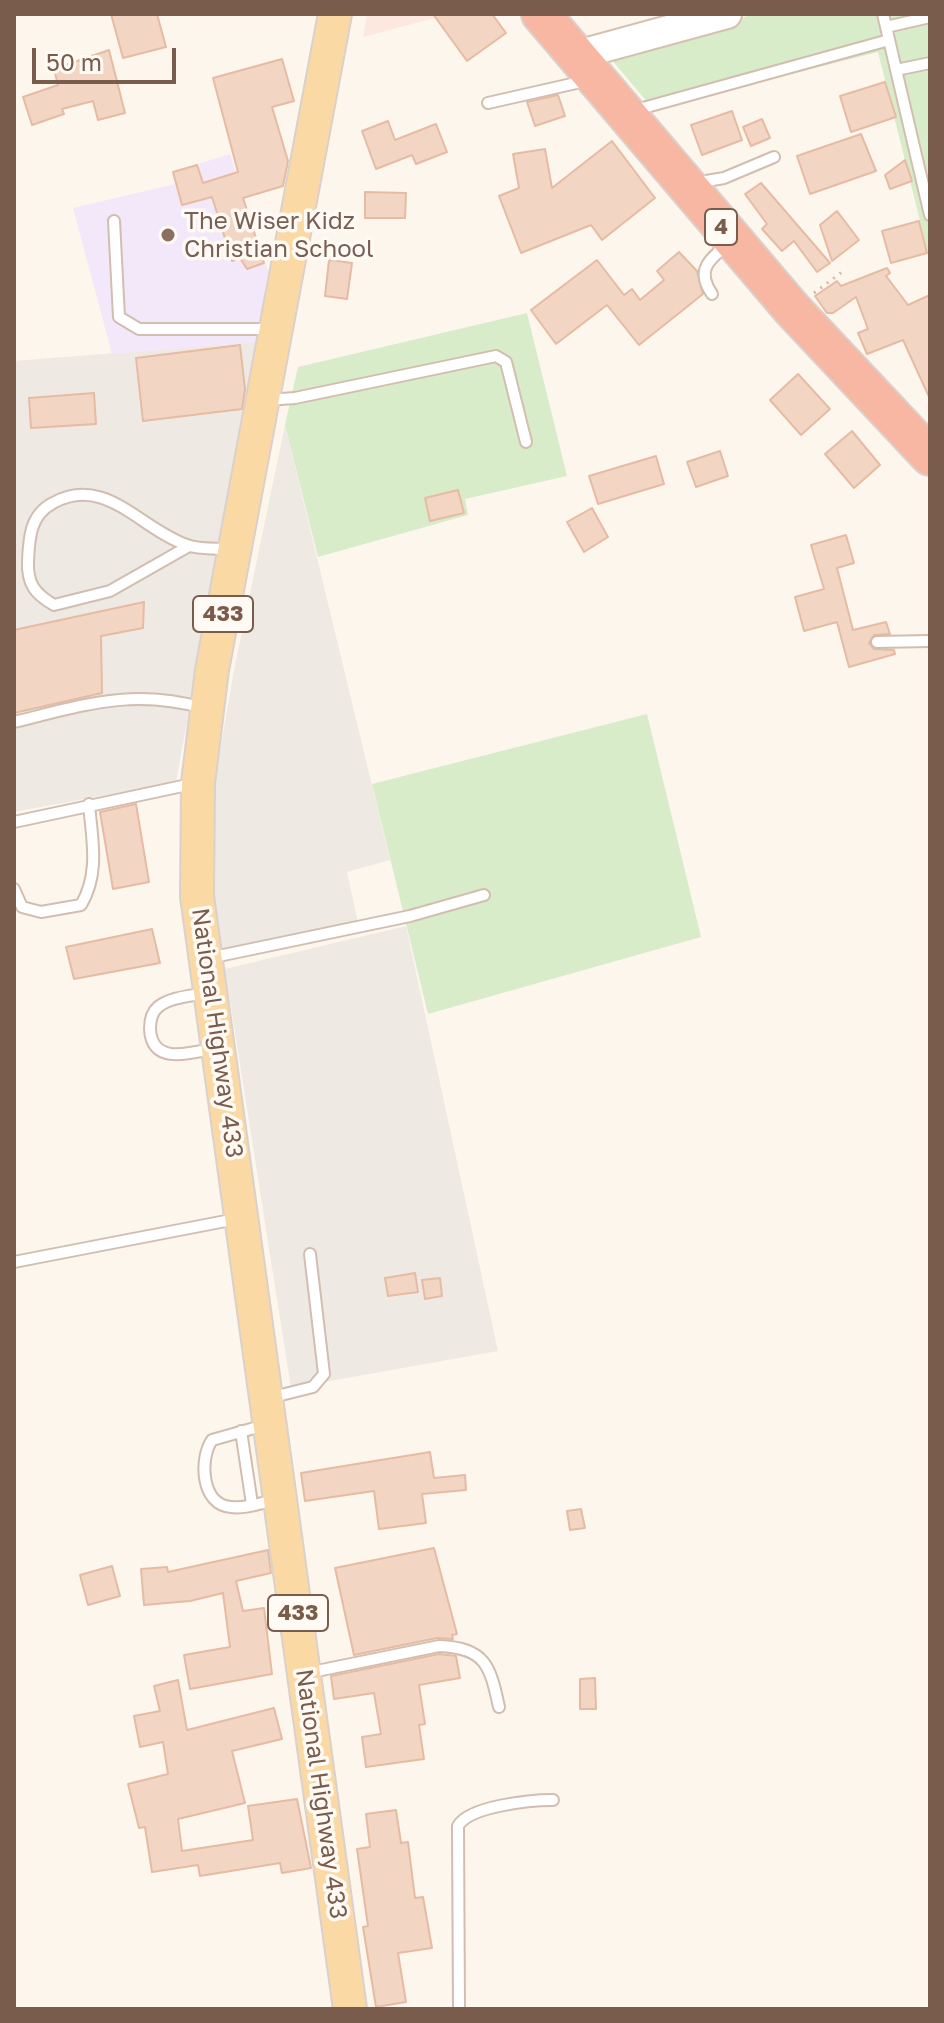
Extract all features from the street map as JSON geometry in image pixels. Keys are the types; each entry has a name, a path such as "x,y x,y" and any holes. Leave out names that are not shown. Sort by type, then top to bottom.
{"highway":[{"name":"4","path":"541,14 792,309 930,456"}],"main road":[{"name":"National Highway 433","path":"335,14 206,709 198,783 197,896 203,960 244,1218 267,1502 305,1673 350,2009"}],"street":[{"path":"586,67 727,14"}],"lane":[{"path":"883,14 930,215"},
{"path":"886,27 930,17"},
{"path":"627,115 644,105 889,40"},
{"path":"896,70 930,63"},
{"path":"488,103 586,67"},
{"path":"685,185 724,178 774,157"},
{"path":"114,221 119,317 128,325 139,329 278,329"},
{"path":"712,294 705,284 704,269 708,260 733,240"},
{"path":"265,401 295,398 496,356 506,362 526,442"},
{"path":"189,546 110,591 54,605 35,595 27,575 29,532 43,508 64,497 90,492 111,499 159,532 189,546 236,550"},
{"path":"877,642 930,641"},
{"path":"14,722 121,697 183,702 206,709"},
{"path":"14,822 198,783"},
{"path":"14,889 22,907 41,912 81,905 92,886 94,864 89,804"},
{"path":"203,960 410,916 484,895"},
{"path":"208,993 170,1001 157,1008 151,1019 150,1034 156,1048 168,1055 217,1048"},
{"path":"14,1262 244,1218"},
{"path":"267,1502 233,1508 220,1505 211,1496 204,1473 204,1451 212,1440 260,1418 313,1387 324,1374 310,1254"},
{"path":"305,1673 439,1646 454,1647 480,1657 490,1665 499,1707"},
{"path":"459,2009 458,1826 462,1818 476,1812 553,1800"}],"path":[{"path":"792,309 842,272"}],"shaded area":[{"path":"367,14 450,14 363,37"},
{"name":"The Wiser Kidz Christian School","path":"230,154 268,271 256,342 112,354 73,208 175,184 172,172"},
{"path":"256,342 176,782 14,812 14,361"},
{"path":"285,425 390,860 347,872 358,923 222,950 211,879 215,781 233,675"},
{"path":"406,926 498,1351 291,1388 225,969"}],"green space":[{"path":"756,14 930,14 930,261 878,52 653,109 606,53"},
{"path":"527,313 567,476 465,499 468,515 318,557 285,425 298,367"},
{"path":"647,714 701,937 428,1014 372,784"}],"building":[{"path":"111,14 157,14 166,47 123,58"},
{"path":"433,14 492,14 506,33 467,61"},
{"path":"109,50 125,113 98,120 93,101 62,109 64,114 32,125 23,97 58,85 54,69"},
{"path":"282,59 294,101 272,107 288,161 283,186 243,198 264,263 247,269 240,258 232,261 212,197 182,205 173,172 197,165 203,183 238,172 213,78"},
{"path":"885,82 896,117 851,132 840,96"},
{"path":"558,95 565,116 535,126 527,102"},
{"path":"732,111 742,140 702,155 691,125"},
{"path":"762,119 770,138 751,146 743,127"},
{"path":"388,121 395,140 436,124 447,152 416,164 412,155 376,169 362,131"},
{"path":"861,134 876,171 810,194 797,156"},
{"path":"612,141 655,198 602,240 591,225 521,253 499,196 519,188 513,154 545,149 552,188"},
{"path":"905,160 912,181 890,189 885,175"},
{"path":"761,183 830,263 817,272 794,241 782,251 762,229 767,224 745,194"},
{"path":"365,192 406,193 405,218 365,218"},
{"path":"837,211 859,240 832,261 820,225"},
{"path":"919,221 927,253 891,263 882,231"},
{"path":"679,252 697,271 703,294 639,345 607,305 556,344 531,310 597,260 624,295 632,289 640,300 664,280 657,271"},
{"path":"329,260 352,263 347,299 325,296"},
{"path":"887,268 890,273 886,276 908,305 930,295 930,399 903,340 867,354 858,333 868,329 856,297 833,313 827,313 815,296 837,281 841,286"},
{"path":"240,345 245,389 242,409 143,421 136,358"},
{"path":"798,374 830,409 801,435 770,400"},
{"path":"94,393 96,424 31,428 29,398"},
{"path":"852,431 880,465 854,488 825,454"},
{"path":"720,451 728,476 696,487 687,462"},
{"path":"656,456 664,484 598,504 589,476"},
{"path":"458,490 464,513 430,521 425,498"},
{"path":"592,508 608,537 584,552 567,522"},
{"path":"846,535 854,563 837,568 853,630 886,622 890,634 874,635 869,643 874,649 894,650 895,654 849,667 837,622 804,631 795,597 824,589 811,545"},
{"path":"144,602 143,628 101,636 102,693 14,713 14,630"},
{"path":"136,804 149,882 113,889 100,812"},
{"path":"152,929 160,963 74,979 66,947"},
{"path":"415,1273 418,1292 388,1296 385,1278"},
{"path":"440,1278 442,1296 425,1299 422,1280"},
{"path":"430,1452 434,1478 465,1475 466,1490 422,1494 426,1523 379,1529 374,1491 305,1501 301,1473"},
{"path":"581,1509 585,1528 570,1530 567,1511"},
{"path":"434,1548 457,1634 452,1635 453,1639 437,1638 354,1655 335,1568"},
{"path":"268,1550 271,1573 236,1581 243,1611 264,1608 272,1674 190,1689 184,1655 230,1647 223,1593 190,1601 144,1605 141,1569 167,1567 168,1572"},
{"path":"112,1566 120,1596 88,1605 80,1575"},
{"path":"439,1654 456,1656 460,1678 419,1685 425,1724 419,1725 424,1759 366,1767 362,1737 381,1734 374,1693 334,1699 331,1676"},
{"path":"595,1678 596,1709 580,1709 580,1679"},
{"path":"178,1680 187,1730 274,1708 282,1739 232,1751 245,1803 178,1819 182,1851 253,1840 248,1806 297,1799 311,1868 282,1873 280,1863 200,1876 198,1865 152,1872 145,1827 139,1828 128,1784 168,1774 163,1742 140,1747 134,1716 160,1711 154,1686"},
{"path":"396,1810 401,1843 408,1842 415,1898 423,1897 432,1948 398,1953 406,2002 376,2007 363,1927 368,1926 357,1849 370,1847 366,1814"}],"place":[{"name":"The Wiser Kidz Christian School","path":"168,235"}]}
